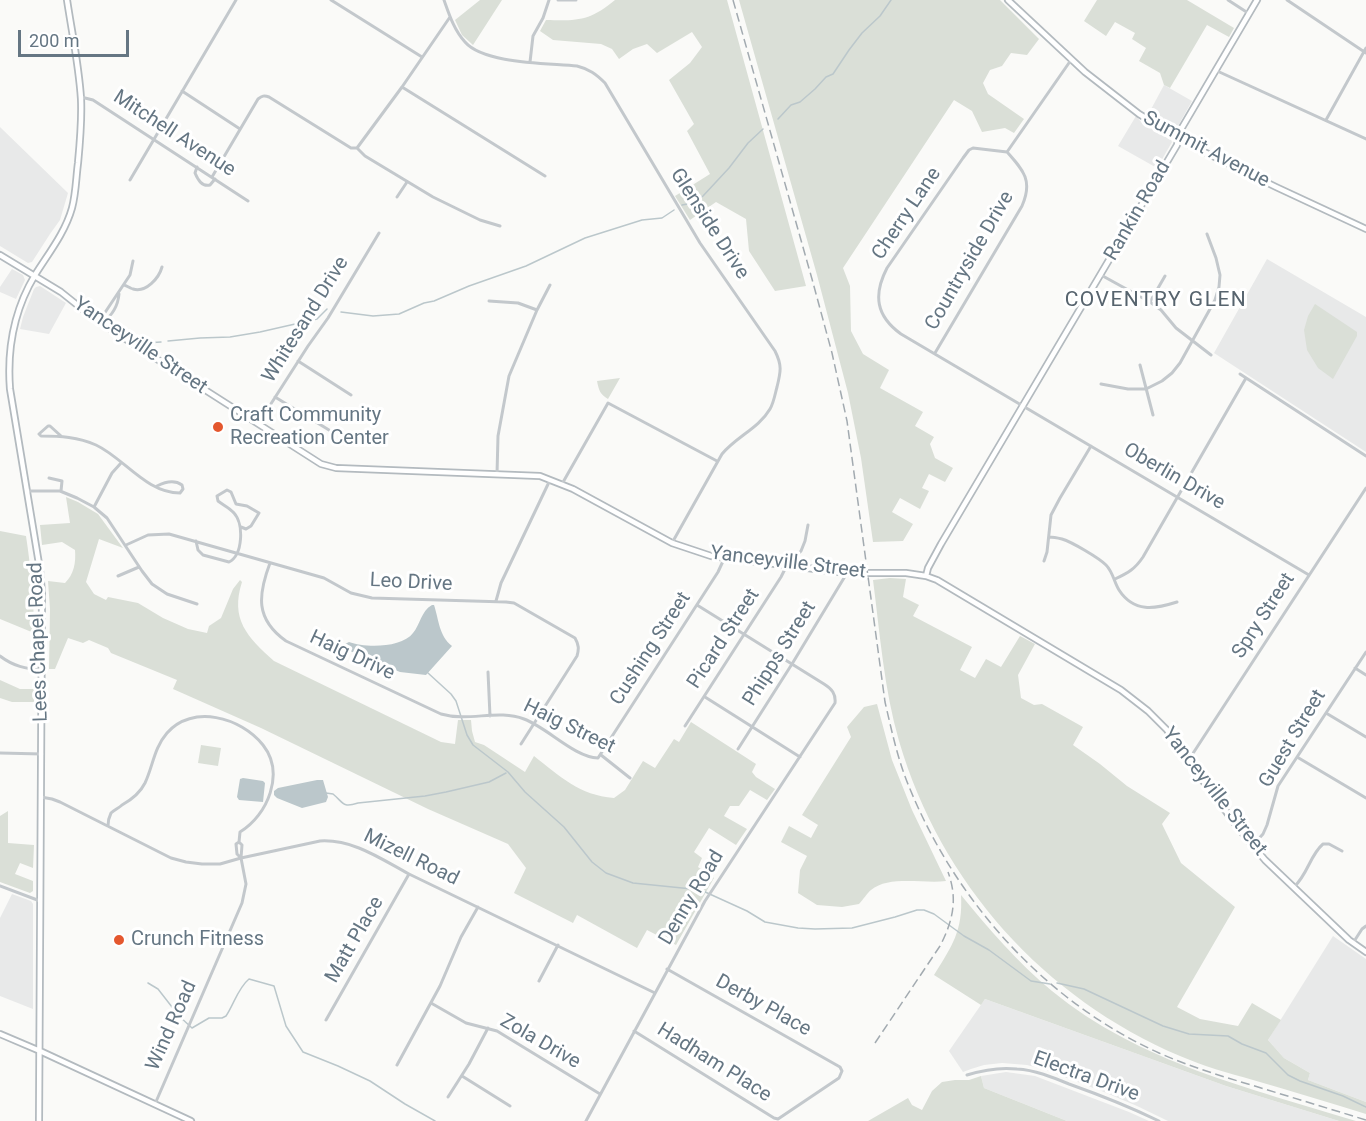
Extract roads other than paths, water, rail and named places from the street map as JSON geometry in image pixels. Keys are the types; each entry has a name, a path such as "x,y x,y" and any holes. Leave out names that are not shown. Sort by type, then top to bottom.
{"main road":[{"name":"Lees Chapel Road","path":"39,1121 41,580 10,389 9,362 16,320 25,295 62,232 72,209 75,195 81,128 81,97 67,0"},
{"name":"Summit Avenue","path":"1008,0 1071,60 1139,114 1179,139 1366,229"},
{"name":"Rankin Road","path":"926,576 941,544 1177,145 1180,131 1257,0"},
{"name":"Yanceyville Street","path":"0,255 258,424 317,461 336,468 540,476 562,484 672,543 700,553 724,559 786,567 847,573 906,573 937,580 1120,690 1148,711 1167,730 1188,761 1265,860 1353,943 1366,952"},
{"path":"0,1034 191,1121"}],"street":[{"path":"130,180 236,0"},
{"path":"331,0 422,57"},
{"name":"Glenside Drive","path":"444,0 450,17 465,42 474,50 499,58 577,66 593,72 605,83 700,243 780,360 779,379 770,409 760,422 728,447 717,461 672,543"},
{"path":"530,62 533,36 543,18 549,0"},
{"path":"558,0 576,0"},
{"path":"1228,0 1248,13"},
{"path":"1287,0 1365,51 1326,120"},
{"path":"357,148 450,17"},
{"path":"1007,152 1071,60"},
{"path":"1215,70 1366,139"},
{"path":"402,87 545,176"},
{"path":"182,92 240,129"},
{"path":"197,167 195,173 201,183 210,185 258,99 265,96 351,148 357,148 365,156 407,182 480,220 500,226"},
{"name":"Mitchell Avenue","path":"81,97 93,100 248,201"},
{"name":"Cherry Lane","path":"1007,152 980,148 969,150 887,268 881,280 879,300 887,322 901,334 1023,406"},
{"name":"Countryside Drive","path":"935,353 1026,196 1026,175 1007,152"},
{"path":"397,197 407,182"},
{"name":"Whitesand Drive","path":"258,424 328,318 379,233"},
{"path":"1101,384 1128,389 1146,388 1162,381 1180,363 1215,300 1219,286 1218,266 1207,234"},
{"path":"102,323 104,314 130,275 133,261"},
{"path":"124,285 140,290 160,274 162,267"},
{"path":"1101,275 1150,302 1161,310 1176,328 1211,355"},
{"path":"1150,302 1165,276"},
{"path":"497,474 498,436 509,376 550,285"},
{"path":"102,323 109,318 118,304 119,292"},
{"path":"489,301 518,303 537,310"},
{"path":"110,306 115,309"},
{"path":"298,361 351,395"},
{"path":"1140,365 1153,415"},
{"path":"1240,374 1366,456"},
{"path":"1114,579 1137,566 1246,378"},
{"path":"275,397 329,430"},
{"path":"562,484 608,403 717,461"},
{"name":"Oberlin Drive","path":"1023,406 1309,575"},
{"path":"61,436 50,426 39,434 40,436 61,436 95,445 140,477 157,486 171,493 180,493 183,489 178,482 165,482 157,486"},
{"path":"1044,561 1051,515 1091,446"},
{"path":"94,507 112,473 121,463"},
{"path":"49,478 62,481 61,491"},
{"path":"495,601 501,583 550,480"},
{"name":"Spry Street","path":"1188,761 1366,488"},
{"path":"196,541 198,550 203,555 229,562 236,558 241,527 235,513 218,501 217,496 227,490 231,492 236,504 247,506 259,513 251,526 246,529 241,527"},
{"path":"27,491 61,491 94,507 108,518 152,584 161,591 197,604"},
{"path":"235,513 240,506"},
{"name":"Picard Street","path":"685,726 786,567 801,551 808,525"},
{"name":"Leo Drive","path":"126,546 148,535 174,534 324,578 351,593 372,598 514,603 575,638 579,645 576,656 521,744"},
{"path":"1049,537 1063,539 1107,566 1119,590 1126,598 1139,606 1157,608 1177,602"},
{"name":"Cushing Street","path":"601,754 724,559"},
{"name":"Haig Drive","path":"270,563 263,582 262,611 268,625 286,641 441,714 453,718 490,716"},
{"path":"118,576 140,567"},
{"name":"Phipps Street","path":"738,749 847,573"},
{"path":"697,605 792,664"},
{"name":"Guest Street","path":"1253,845 1268,825 1278,786 1366,652"},
{"path":"0,656 20,667 42,670"},
{"name":"Denny Road","path":"586,1121 667,969 715,885 833,708 836,697 831,688 792,664"},
{"path":"1355,668 1366,675"},
{"path":"488,672 490,716"},
{"path":"704,697 800,757"},
{"path":"1326,713 1366,737"},
{"name":"Haig Street","path":"490,716 512,715 534,723 583,754 598,759 601,754 630,778"},
{"name":"Wind Road","path":"108,826 111,814 134,797 144,785 155,752 166,734 181,721 200,716 230,721 246,729 264,746 270,760 273,783 271,794 258,816 240,832 239,842 242,844 241,858 246,884 242,903 154,1104"},
{"path":"0,753 42,754"},
{"path":"1297,757 1366,798"},
{"name":"Mizell Road","path":"41,797 60,802 171,858 186,862 220,864 329,841 349,844 655,993"},
{"path":"1294,887 1306,873 1317,849 1323,843 1342,851"},
{"name":"Matt Place","path":"326,1020 409,874"},
{"path":"0,886 40,901"},
{"path":"397,1065 440,986 461,937 478,907"},
{"path":"1353,943 1366,926"},
{"path":"539,981 558,945"},
{"name":"Derby Place","path":"667,969 840,1066 842,1071 839,1078 778,1119"},
{"name":"Zola Drive","path":"431,1003 466,1023 497,1031 600,1094"},
{"path":"448,1097 488,1029"},
{"name":"Hadham Place","path":"634,1031 778,1119"},
{"name":"Electra Drive","path":"967,1075 1015,1068 1032,1071 1097,1094 1159,1121"},
{"path":"462,1076 510,1106"}],"waterway":[{"path":"778,119 791,105 800,102 826,77 833,74 862,33 880,16 891,0"},
{"path":"682,205 693,203 703,196 748,143 763,129"},
{"path":"341,312 373,316 399,314 526,266 585,238 642,220 662,218 674,210"},
{"path":"168,341 230,337 260,332 317,319 327,309"},
{"path":"145,343 161,342"},
{"path":"428,673 456,701 467,735 473,745 508,772 525,792 564,827 592,862 606,873 633,883 703,891 765,922 798,928 852,928 924,910 934,914 964,936 989,950 1031,981 1050,984"},
{"path":"326,793 333,794 344,804 349,805 446,792 489,782 506,773"},
{"path":"148,983 158,989 179,1016 192,1028 209,1018 226,1016 239,991 249,979 274,986 286,1026 303,1052 370,1081 435,1121"},
{"path":"1057,983 1084,989 1163,1026 1189,1034 1228,1036 1266,1053 1288,1075 1366,1107"}],"railway":[{"path":"733,0 832,353 847,421 885,702 902,768 930,831 953,871 1010,945 1043,977 1079,1006 1118,1032 1159,1053 1220,1076 1366,1120"},
{"path":"875,1043 944,937 953,910 953,891 948,872"}],"place":[{"name":"Craft Community Recreation Center","path":"218,427"},
{"name":"Crunch Fitness","path":"119,940"}],"district":[{"name":"COVENTRY GLEN","path":"1156,301"}]}
